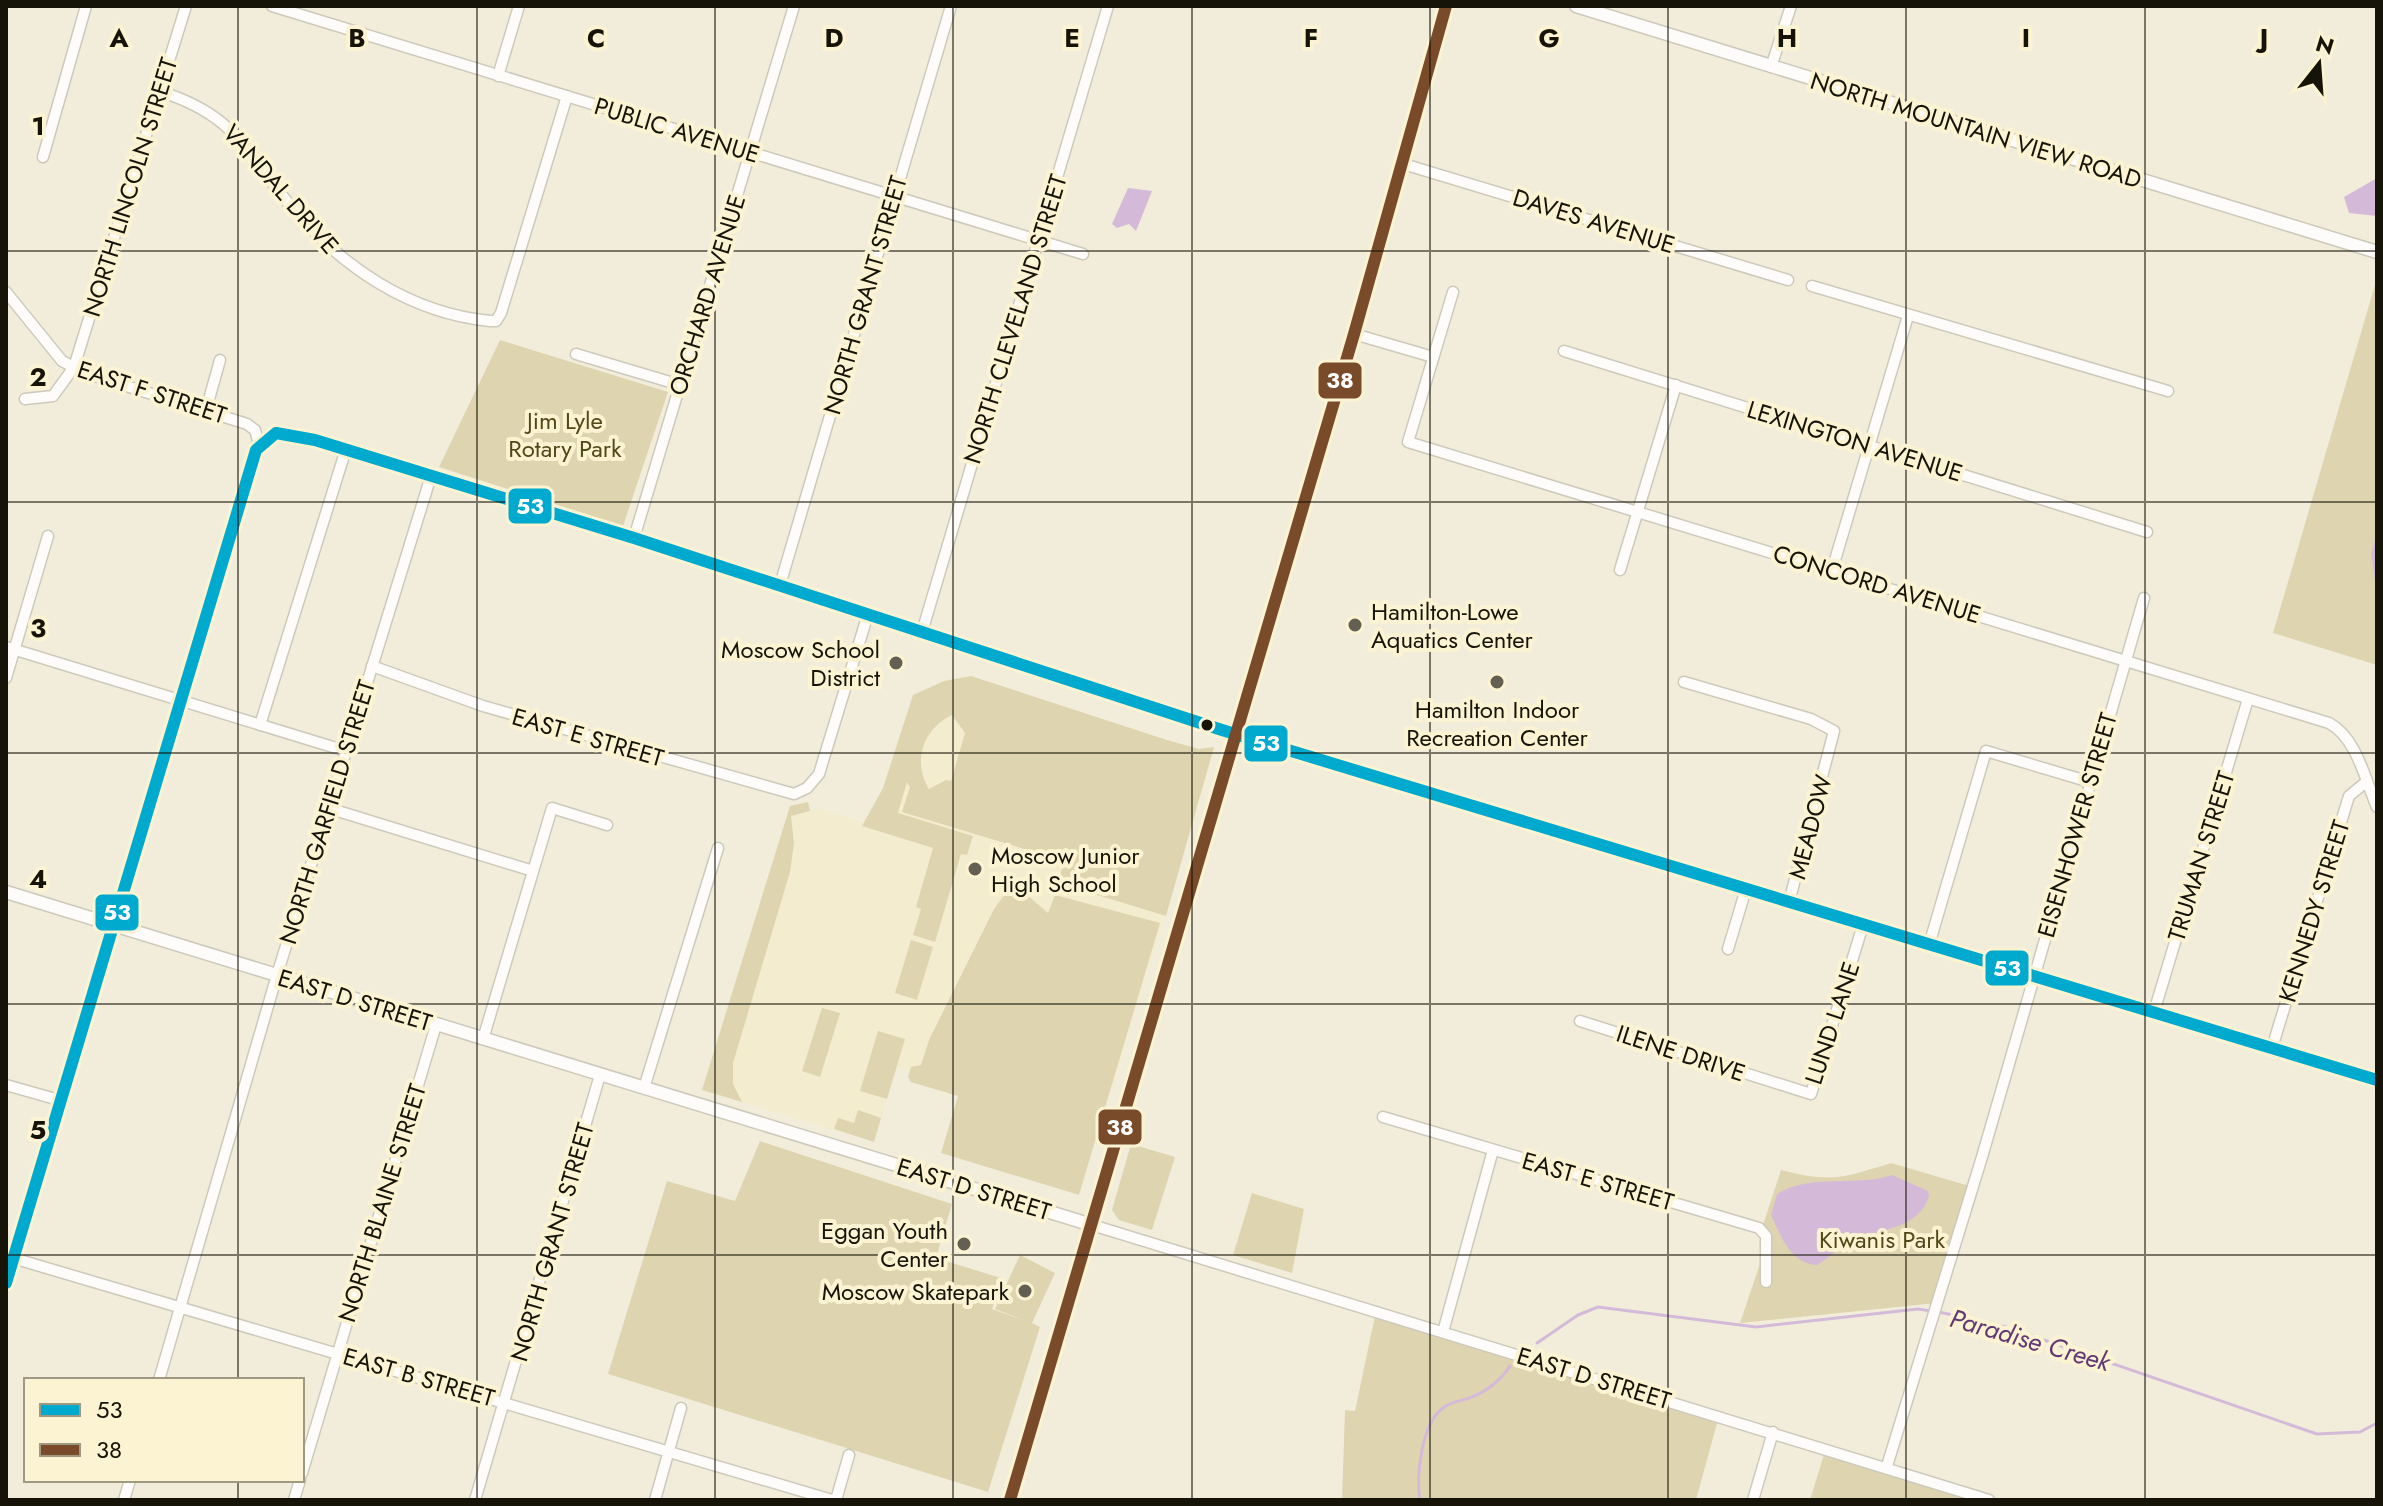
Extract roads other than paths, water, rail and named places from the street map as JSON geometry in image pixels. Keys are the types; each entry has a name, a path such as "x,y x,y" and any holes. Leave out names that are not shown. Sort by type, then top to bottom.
{"street":[{"path":"43,157 86,6"},
{"name":"NORTH LINCOLN STREET","path":"74,367 186,6"},
{"name":"PUBLIC AVENUE","path":"272,6 1083,254"},
{"path":"498,76 519,6"},
{"name":"ORCHARD AVENUE","path":"634,538 794,6"},
{"name":"NORTH GRANT STREET","path":"780,585 951,6"},
{"name":"NORTH CLEVELAND STREET","path":"922,632 1108,6"},
{"path":"1010,1500 1354,334 1446,6"},
{"name":"NORTH MOUNTAIN VIEW ROAD","path":"1576,6 1605,10 1771,67 2377,252"},
{"path":"1771,67 1791,6"},
{"name":"VANDAL DRIVE","path":"159,91 194,103 227,124 289,205 338,256 394,293 441,313 490,321 496,321 501,313 567,96"},
{"name":"DAVES AVENUE","path":"1400,163 1788,280"},
{"path":"1812,286 2168,391"},
{"name":"EAST F STREET","path":"6,292 62,361 247,424 255,430 259,444"},
{"path":"1354,334 1433,357 1453,292"},
{"path":"1832,570 1908,316"},
{"name":"LEXINGTON AVENUE","path":"1564,351 2147,532"},
{"path":"576,354 680,385"},
{"name":"CONCORD AVENUE","path":"1433,357 1408,442 2329,723 2343,734 2366,782"},
{"path":"206,410 220,360"},
{"path":"25,399 53,396 74,367"},
{"path":"1620,570 1676,385"},
{"path":"6,1283 10,1257 259,444 276,433 288,433 346,449 634,538 1236,734 2377,1080"},
{"path":"260,725 346,449"},
{"name":"NORTH GARFIELD STREET","path":"160,1378 277,975 431,476"},
{"path":"6,678 10,648 48,536"},
{"name":"EISENHOWER STREET","path":"1887,1466 1932,1323 2144,598"},
{"name":"EAST E STREET","path":"372,666 483,706 794,794 807,788 819,774 868,614"},
{"path":"10,648 346,751"},
{"name":"MEADOW","path":"1684,682 1829,726 1834,731 1789,902"},
{"name":"TRUMAN STREET","path":"2154,1012 2248,699"},
{"path":"1929,945 1986,751 2090,782"},
{"path":"2366,782 2377,807"},
{"name":"KENNEDY STREET","path":"2272,1048 2349,796 2366,782"},
{"path":"328,808 533,871"},
{"path":"483,1039 552,808 607,825"},
{"path":"644,1088 718,848"},
{"path":"1728,949 1746,889"},
{"name":"EAST D STREET","path":"6,892 1887,1466 1989,1500"},
{"name":"LUND LANE","path":"1781,1085 1811,1094 1863,925"},
{"name":"ILENE DRIVE","path":"1580,1021 1781,1085"},
{"name":"NORTH BLAINE STREET","path":"304,1466 436,1025"},
{"name":"NORTH GRANT STREET","path":"475,1500 600,1075"},
{"path":"6,1085 59,1100"},
{"name":"EAST E STREET","path":"1383,1117 1759,1228 1766,1236 1766,1282"},
{"path":"1443,1332 1493,1150"},
{"name":"EAST B STREET","path":"10,1257 834,1500"},
{"path":"655,1500 681,1408"},
{"path":"1753,1500 1773,1432"},
{"path":"834,1500 849,1455"}],"waterway":[{"name":"Paradise Creek","path":"2377,537 2373,554 2377,586"},
{"name":"Paradise Creek","path":"1537,1343 1578,1315 1598,1307 1756,1327 1918,1309 1931,1311"},
{"name":"Paradise Creek","path":"1939,1312 2006,1327 2317,1434 2360,1432 2377,1423"},
{"name":"Paradise Creek","path":"1420,1500 1422,1451 1436,1416 1453,1402 1472,1397 1488,1388 1510,1366"}],"place":[{"name":"Hamilton-Lowe Aquatics Center","path":"1355,625"},
{"name":"Moscow School District","path":"896,663"},
{"name":"Hamilton Indoor Recreation Center","path":"1497,682"},
{"name":"Moscow Junior High School","path":"975,869"},
{"name":"Eggan Youth Center","path":"964,1244"},
{"name":"Moscow Skatepark","path":"1025,1291"}],"park label":[{"name":"Jim Lyle Rotary Park","path":"565,434"},
{"name":"Kiwanis Park","path":"1882,1239"}]}
